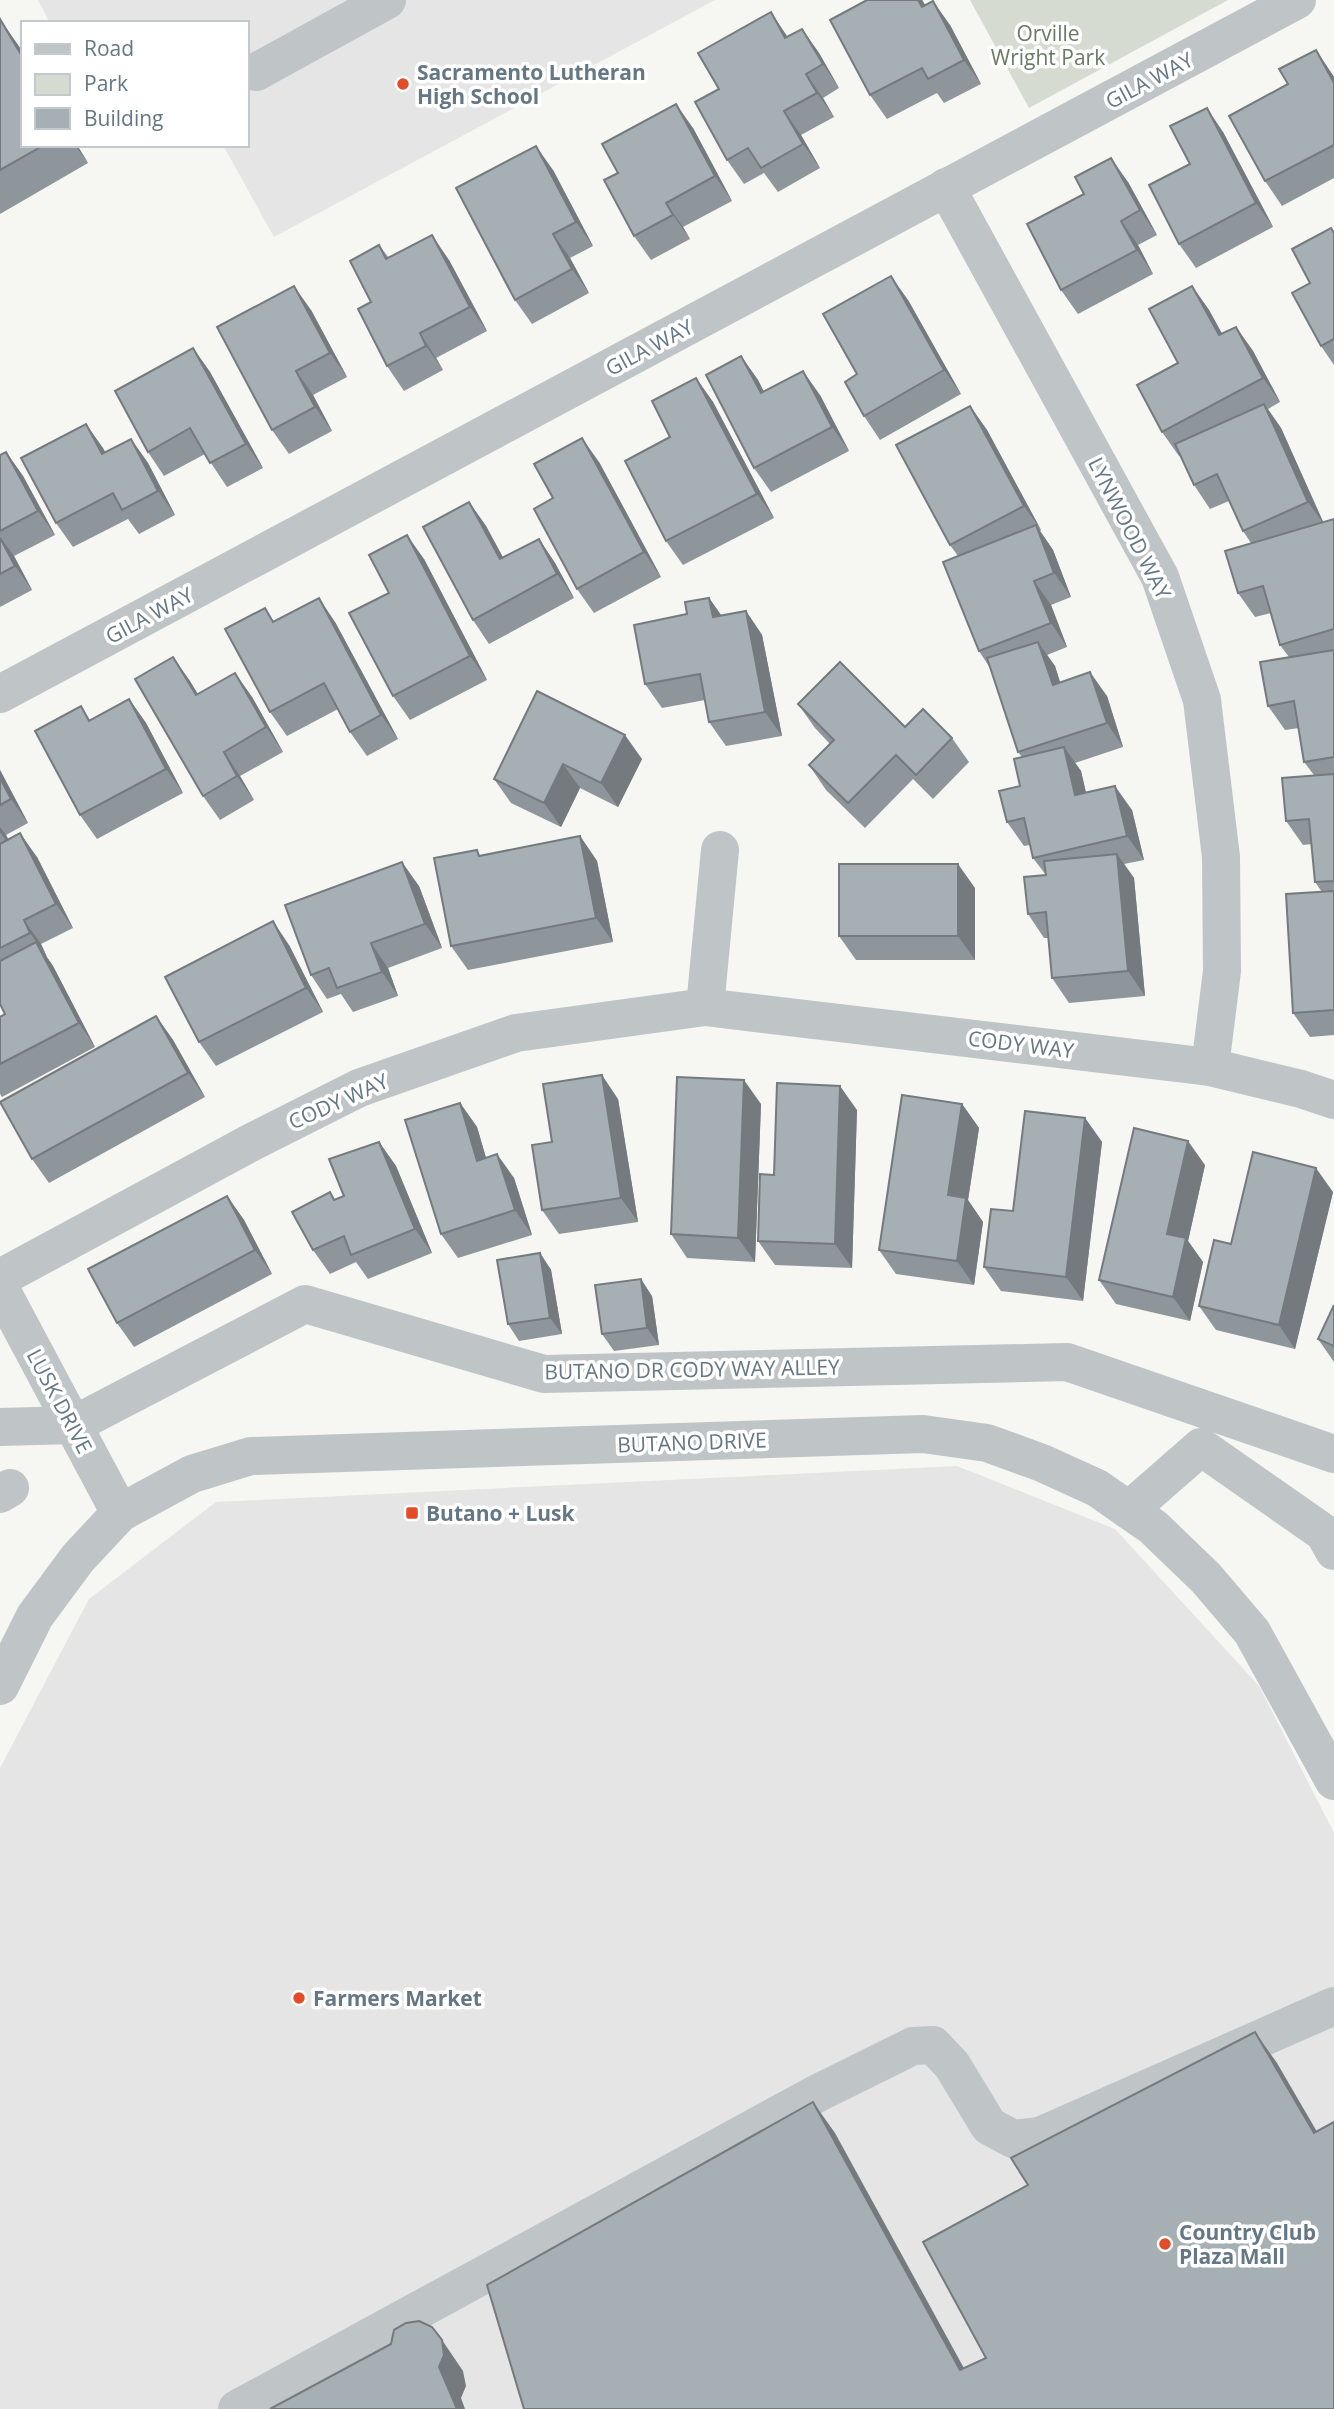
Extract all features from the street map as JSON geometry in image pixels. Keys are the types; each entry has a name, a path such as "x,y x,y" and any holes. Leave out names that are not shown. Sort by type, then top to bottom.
{"street":[{"path":"257,72 387,0"},
{"name":"GILA WAY","path":"0,694 1297,0"},
{"name":"LYNWOOD WAY","path":"946,187 1160,577 1202,699 1221,857 1222,971 1210,1067"},
{"path":"705,1007 720,850"},
{"name":"CODY WAY","path":"0,1278 252,1142 359,1088 516,1033 705,1007 1210,1067 1301,1088 1334,1100"},
{"name":"LUSK DRIVE","path":"0,1288 120,1513"},
{"name":"BUTANO DR CODY WAY ALLEY","path":"73,1425 305,1304 544,1374 1067,1362 1334,1454"},
{"path":"0,1427 73,1425"},
{"name":"BUTANO DRIVE","path":"0,1686 35,1616 78,1558 120,1513 192,1474 251,1456 923,1434 987,1443 1042,1463 1097,1488 1153,1527 1206,1578 1251,1632 1334,1781"},
{"path":"1129,1510 1201,1447 1324,1533 1334,1551"},
{"path":"237,2409 707,2152 913,2046 933,2045 952,2065 989,2126 1013,2139 1040,2136 1334,2006"}],"shaded area":[{"name":"Sacramento Lutheran High School","path":"38,0 715,0 274,237 224,147 248,147 248,21 49,21"},
{"path":"957,1466 1115,1529 1259,1686 1334,1833 1334,2409 0,2409 0,1768 89,1599 216,1502"}],"green space":[{"name":"Orville Wright Park","path":"970,0 1228,0 1029,108"}],"building":[{"path":"867,0 918,0 922,7 933,1 964,60 928,79 922,68 870,95 830,20"},
{"path":"771,12 785,38 802,29 823,64 806,74 817,93 784,111 803,144 761,168 748,148 727,160 695,102 719,89 698,53"},
{"path":"0,19 21,55 21,147 40,147 0,170"},
{"path":"1316,50 1334,83 1334,145 1265,181 1229,116 1288,84 1279,69"},
{"path":"676,104 715,176 666,203 673,215 634,236 604,180 618,173 602,144"},
{"path":"1207,108 1256,203 1179,244 1149,185 1190,164 1170,126"},
{"path":"536,146 576,222 553,234 572,269 515,300 456,188"},
{"path":"1111,158 1140,210 1121,221 1137,250 1061,290 1027,224 1084,194 1075,177"},
{"path":"1331,228 1334,233 1334,339 1321,346 1292,293 1310,283 1292,249"},
{"path":"432,235 470,307 420,333 426,346 387,366 358,309 371,302 350,261 379,245 386,259"},
{"path":"891,276 944,370 864,416 845,382 857,374 823,314"},
{"path":"294,286 330,353 296,371 315,407 272,430 217,327"},
{"path":"1192,286 1219,335 1236,327 1263,378 1162,432 1137,385 1178,363 1149,309"},
{"path":"193,348 246,444 210,463 190,428 148,452 115,391"},
{"path":"741,356 761,393 803,371 832,427 754,468 706,375"},
{"path":"696,378 757,494 666,541 625,461 670,437 652,401"},
{"path":"1264,404 1308,502 1243,531 1217,474 1194,485 1175,444"},
{"path":"970,406 1024,506 950,545 896,445"},
{"path":"86,424 102,454 131,439 158,491 122,510 113,493 56,523 21,458"},
{"path":"582,438 644,552 577,589 534,509 553,498 534,464"},
{"path":"6,452 38,511 0,531 0,455"},
{"path":"469,502 500,559 539,539 557,574 473,620 423,527"},
{"path":"1334,519 1334,629 1280,645 1263,586 1238,593 1225,551"},
{"path":"1036,525 1054,573 1034,581 1051,623 979,651 943,562"},
{"path":"407,535 470,656 393,696 349,613 389,593 369,555"},
{"path":"0,538 15,566 0,574"},
{"path":"319,598 381,715 350,732 324,683 270,712 225,629 265,608 273,622"},
{"path":"709,598 713,617 746,611 765,712 709,722 700,674 645,684 634,625 687,614 685,602"},
{"path":"1038,642 1053,685 1090,672 1107,723 1018,752 987,658"},
{"path":"1334,650 1334,757 1304,762 1294,701 1268,706 1260,662"},
{"path":"173,657 196,695 235,673 266,727 224,752 237,776 203,796 135,679"},
{"path":"840,662 905,727 923,709 952,738 916,775 896,755 848,803 809,765 834,740 798,704"},
{"path":"537,691 625,735 601,783 563,764 544,803 494,779"},
{"path":"129,699 166,769 80,815 35,731 81,706 89,721"},
{"path":"1064,747 1075,795 1115,786 1127,836 1033,858 1024,818 1007,822 999,791 1020,786 1014,759"},
{"path":"1334,774 1334,881 1315,882 1309,819 1286,821 1282,778"},
{"path":"0,778 11,799 0,805"},
{"path":"20,833 56,904 24,920 30,933 0,948 0,844"},
{"path":"580,836 596,918 451,946 434,858 477,850 479,856"},
{"path":"1117,854 1128,971 1052,978 1046,912 1028,914 1024,877 1046,875 1044,861"},
{"path":"402,862 425,924 371,943 382,972 337,988 329,968 311,975 285,905"},
{"path":"839,864 958,864 958,936 839,936"},
{"path":"1334,891 1334,1010 1293,1013 1286,894"},
{"path":"273,921 306,988 199,1042 165,977"},
{"path":"36,942 79,1023 0,1064 0,1017 5,1014 0,1004 0,961"},
{"path":"156,1016 188,1073 32,1159 0,1102"},
{"path":"602,1075 621,1198 542,1210 532,1145 552,1142 543,1084"},
{"path":"677,1077 744,1080 738,1238 671,1234"},
{"path":"777,1083 840,1086 835,1244 758,1241 760,1174 774,1175"},
{"path":"902,1095 962,1104 948,1195 966,1198 957,1261 879,1250"},
{"path":"460,1103 477,1161 497,1154 515,1210 441,1234 405,1120"},
{"path":"1025,1111 1085,1118 1066,1277 984,1267 991,1209 1013,1211"},
{"path":"1134,1128 1188,1141 1167,1234 1186,1238 1173,1297 1099,1280"},
{"path":"379,1142 415,1229 351,1255 344,1236 313,1250 292,1212 330,1192 334,1200 344,1196 329,1159"},
{"path":"1253,1152 1316,1168 1279,1325 1199,1306 1214,1240 1231,1244"},
{"path":"227,1196 255,1250 117,1323 88,1269"},
{"path":"540,1253 550,1318 508,1324 497,1260"},
{"path":"641,1279 647,1328 602,1334 595,1285"},
{"path":"1334,1305 1334,1346 1318,1339"},
{"name":"Country Club Plaza Mall","path":"1255,2032 1314,2133 1334,2122 1334,2409 524,2409 487,2285 813,2102 960,2370 986,2358 923,2242 1028,2185 1011,2158"},
{"path":"419,2321 432,2327 442,2340 444,2355 439,2367 457,2409 270,2409 391,2344 394,2330 406,2323"}],"place":[{"name":"Sacramento Lutheran High School","path":"403,84"},
{"name":"Butano + Lusk","path":"412,1513"},
{"name":"Farmers Market","path":"299,1998"},
{"name":"Country Club Plaza Mall","path":"1165,2244"}]}
